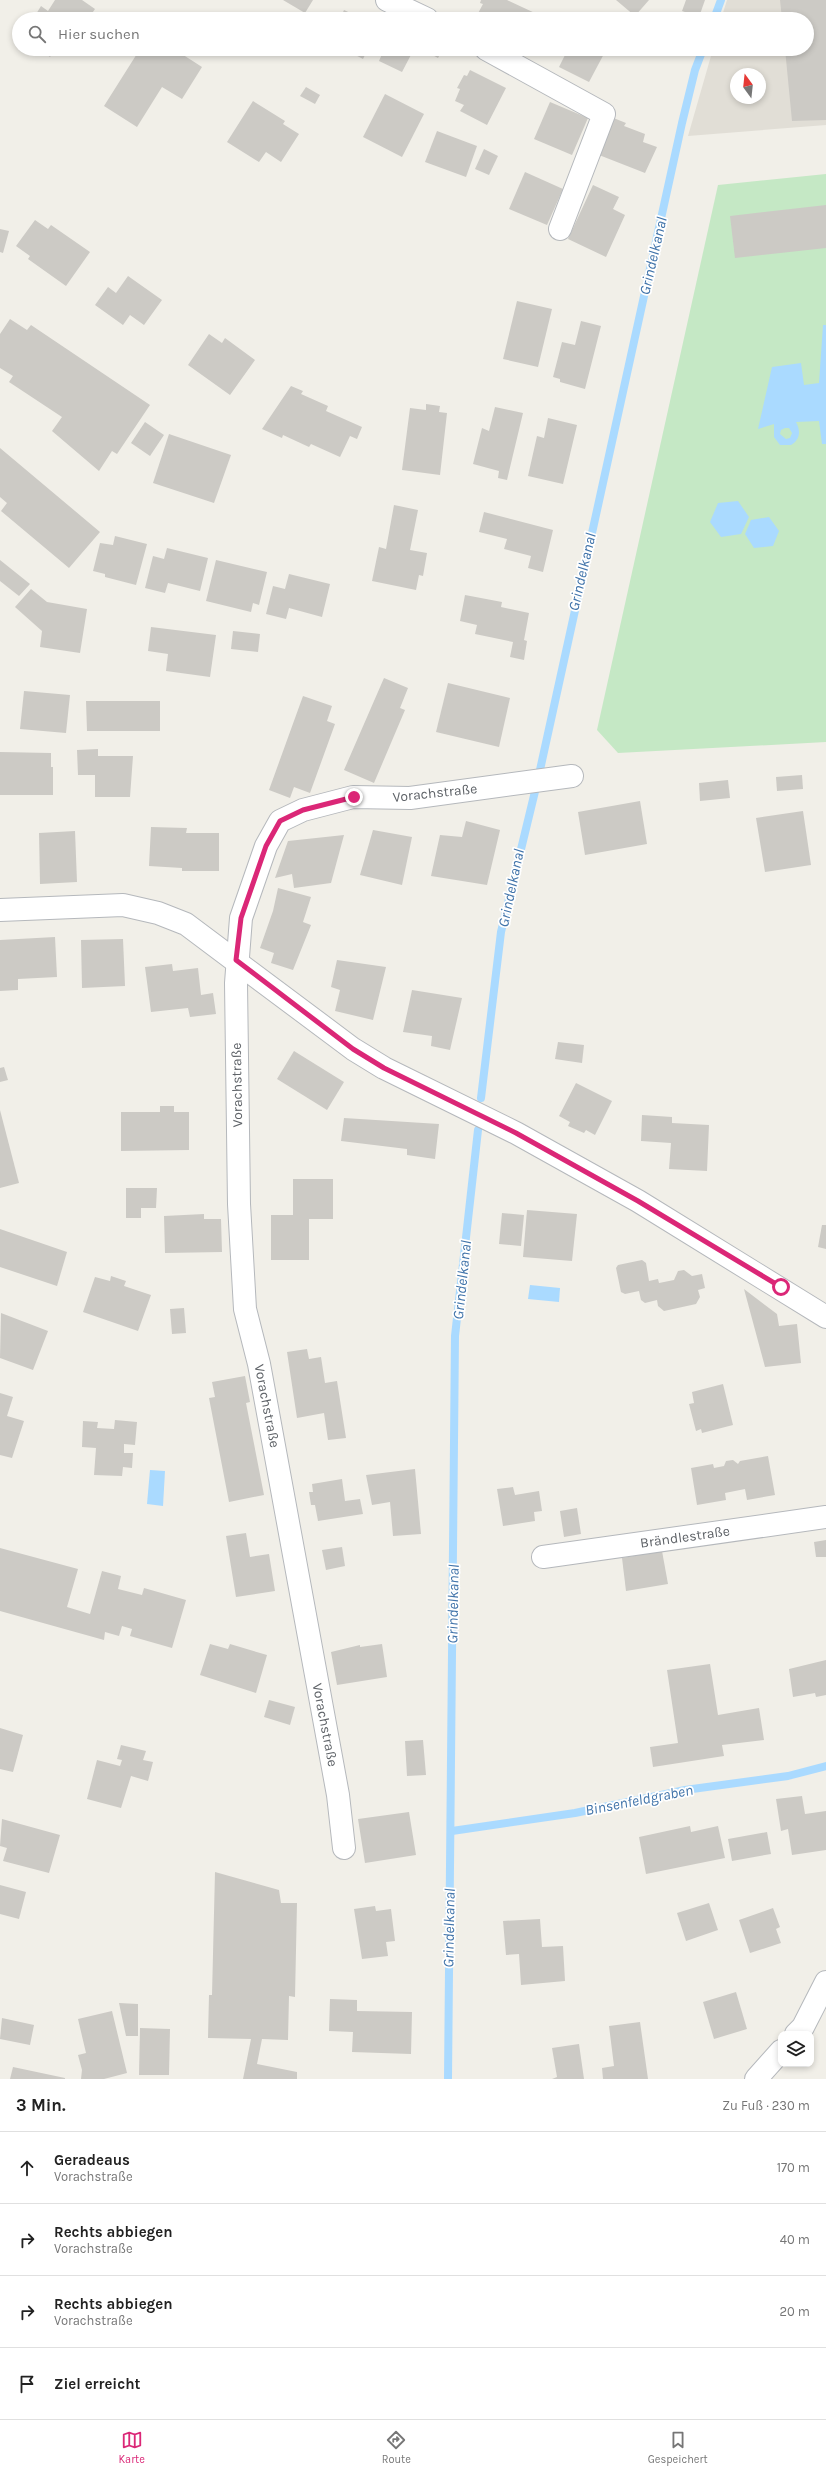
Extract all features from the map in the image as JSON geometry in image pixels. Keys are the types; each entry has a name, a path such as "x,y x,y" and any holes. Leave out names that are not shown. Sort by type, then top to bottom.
{"street":[{"path":"387,0 412,12"},
{"path":"499,56 604,114 560,229"},
{"name":"Vorachstraße","path":"344,1848 338,1795 280,1473 259,1364 245,1309 239,1204 236,960 241,918 266,846 280,821 303,810 354,797 410,798 565,778"},
{"path":"0,910 118,905 151,911 186,924 359,1053 384,1068 516,1133 638,1201 826,1317"},
{"name":"Brändlestraße","path":"543,1557 826,1517"},
{"path":"799,2031 803,2027 826,1982"},
{"path":"756,2079 778,2054"}],"shaded area":[{"path":"727,0 826,0 826,125 688,136 711,56 814,56 814,12 723,12"}],"green space":[{"path":"826,174 826,742 618,753 597,730 718,185"}],"water":[{"path":"823,325 826,325 826,444 822,444 819,421 796,422 799,429 799,435 796,441 791,445 780,445 774,437 774,424 758,429 772,367 801,363 804,385 819,383","holes":["789,428 792,433 790,438 786,439 780,434 781,430"]},
{"path":"738,501 749,517 741,534 721,537 710,522 718,503"},
{"path":"769,517 779,531 773,546 754,548 745,534 751,520"},
{"path":"530,1285 560,1288 559,1302 528,1299"},
{"path":"150,1470 165,1471 163,1506 147,1504"}],"building":[{"path":"55,0 82,0 95,9 93,12 37,12 41,6 48,11"},
{"path":"283,0 313,0 306,12"},
{"path":"481,0 507,0 533,12 479,12 483,4 480,3"},
{"path":"616,0 649,0 638,12 630,12"},
{"path":"686,0 705,0 701,12 682,11"},
{"path":"780,0 826,0 826,120 792,121 786,56 814,56 814,12 781,12"},
{"path":"136,56 185,56 202,67 182,99 162,87 137,127 104,106"},
{"path":"357,56 364,56 363,59"},
{"path":"381,56 410,56 402,72 379,61"},
{"path":"564,56 603,56 589,82 559,67"},
{"path":"470,70 506,88 487,125 460,111 464,105 455,101 460,89 457,88 464,75 467,76"},
{"path":"306,87 320,95 315,104 300,96"},
{"path":"385,94 424,114 402,157 363,137"},
{"path":"253,101 285,121 283,124 299,134 281,162 266,152 259,162 227,142"},
{"path":"550,102 588,118 572,155 534,139"},
{"path":"611,117 626,123 624,126 645,134 643,142 657,147 645,173 599,155"},
{"path":"437,131 477,146 466,177 425,162"},
{"path":"484,149 498,156 489,175 475,169"},
{"path":"525,172 563,189 547,225 509,209"},
{"path":"593,185 619,197 613,209 625,215 606,257 568,239"},
{"path":"826,205 826,248 735,258 730,216"},
{"path":"35,220 48,229 51,225 90,252 66,286 28,259 30,256 16,246"},
{"path":"0,229 9,231 3,253 0,252"},
{"path":"128,276 162,300 144,325 130,315 123,325 95,305 108,287 116,293"},
{"path":"517,301 552,309 538,367 503,359"},
{"path":"10,319 27,330 31,325 150,405 117,454 112,451 99,471 52,431 62,417 9,382 13,376 0,368 0,334"},
{"path":"581,321 601,326 585,389 560,382 560,379 553,377 562,342 575,345"},
{"path":"209,334 222,343 225,338 255,360 230,395 188,365"},
{"path":"291,386 303,391 301,394 328,406 326,411 362,427 357,439 350,436 340,457 311,444 309,447 283,435 282,438 262,429"},
{"path":"426,404 440,406 439,412 447,413 440,475 402,470 410,408 426,410"},
{"path":"495,407 523,413 507,480 498,478 499,471 473,464 482,428 489,431"},
{"path":"548,418 577,425 563,484 528,476 537,436 544,438"},
{"path":"145,422 164,435 150,456 131,443"},
{"path":"169,434 231,455 214,503 153,483"},
{"path":"0,448 100,532 69,568 1,511 7,503 0,497"},
{"path":"394,505 418,510 410,550 427,553 423,576 419,575 416,590 372,581 379,547 386,549"},
{"path":"484,512 553,530 543,572 528,568 531,556 504,549 507,539 479,532"},
{"path":"115,536 147,544 136,585 105,577 105,574 93,571 100,543 113,545"},
{"path":"167,548 208,558 200,591 168,583 165,593 145,588 153,556 164,559"},
{"path":"0,560 30,584 19,596 0,581"},
{"path":"216,560 267,572 259,605 253,603 251,612 206,601"},
{"path":"289,574 330,584 322,617 289,608 286,619 266,614 273,586 285,589"},
{"path":"31,589 47,602 87,609 80,653 40,647 42,631 15,607"},
{"path":"465,595 502,602 501,607 529,613 524,640 527,641 524,660 510,657 513,642 475,634 477,625 460,621"},
{"path":"151,627 216,635 210,677 166,671 168,654 148,651"},
{"path":"233,631 260,634 258,652 231,649"},
{"path":"384,678 408,688 400,708 405,710 374,783 344,770"},
{"path":"448,683 510,698 499,747 436,732"},
{"path":"24,691 70,695 66,733 20,729"},
{"path":"303,696 332,706 327,721 335,724 310,793 294,787 290,798 269,790"},
{"path":"86,701 160,701 160,731 87,731"},
{"path":"98,749 98,756 133,756 130,797 95,797 95,775 78,775 77,750"},
{"path":"0,752 51,753 51,767 53,767 53,795 0,795"},
{"path":"802,775 803,789 777,791 776,777"},
{"path":"728,780 730,798 700,801 699,783"},
{"path":"640,801 647,844 585,855 578,812"},
{"path":"803,811 811,865 765,872 756,818"},
{"path":"466,821 500,830 487,885 431,876 440,835 462,837"},
{"path":"151,827 187,828 186,833 219,833 219,871 182,871 182,868 149,866"},
{"path":"373,830 412,837 402,885 360,875"},
{"path":"75,831 77,882 40,884 39,833"},
{"path":"344,835 331,883 294,888 292,874 275,878 288,841"},
{"path":"278,888 311,897 303,922 311,925 293,970 271,963 274,953 260,948 273,911"},
{"path":"55,937 57,977 18,979 18,990 0,991 0,940"},
{"path":"123,939 125,986 82,988 81,940"},
{"path":"337,960 386,967 373,1020 335,1011 340,990 331,987"},
{"path":"172,964 173,971 198,968 201,995 213,993 216,1014 190,1017 188,1008 151,1012 145,967"},
{"path":"412,990 462,998 450,1050 431,1046 432,1036 403,1032"},
{"path":"558,1042 584,1045 582,1063 555,1059"},
{"path":"294,1051 344,1082 327,1110 277,1079"},
{"path":"4,1067 8,1080 0,1082 0,1068"},
{"path":"576,1083 612,1101 595,1135 586,1130 584,1133 568,1126 570,1122 559,1116"},
{"path":"160,1106 174,1106 174,1112 189,1112 189,1150 121,1151 121,1112 160,1112"},
{"path":"0,1110 19,1183 0,1188"},
{"path":"642,1115 672,1117 672,1123 709,1125 707,1171 669,1169 671,1143 641,1141"},
{"path":"344,1118 439,1124 435,1159 407,1155 407,1149 341,1141"},
{"path":"293,1179 333,1179 333,1219 309,1219 309,1260 271,1260 271,1215 293,1215"},
{"path":"126,1188 157,1188 156,1208 141,1208 141,1218 126,1218"},
{"path":"527,1210 577,1214 572,1261 523,1257"},
{"path":"502,1213 524,1215 521,1246 499,1244"},
{"path":"204,1214 204,1219 221,1219 222,1252 165,1253 164,1216"},
{"path":"822,1225 826,1225 826,1249 818,1247"},
{"path":"0,1229 67,1252 57,1286 0,1267"},
{"path":"642,1260 646,1263 649,1281 658,1279 659,1283 674,1280 678,1271 684,1270 692,1276 702,1274 705,1288 698,1290 700,1297 696,1304 664,1311 658,1306 657,1300 645,1303 641,1300 639,1291 625,1294 621,1292 616,1268 618,1265"},
{"path":"111,1276 126,1281 124,1286 151,1295 138,1331 83,1312 95,1277 110,1281"},
{"path":"744,1289 777,1314 779,1326 797,1324 801,1363 765,1367"},
{"path":"184,1308 186,1333 172,1334 170,1309"},
{"path":"1,1313 48,1331 33,1370 0,1358"},
{"path":"307,1349 309,1359 321,1357 325,1383 337,1381 346,1438 328,1440 324,1413 297,1418 287,1352"},
{"path":"245,1376 250,1402 246,1403 264,1495 229,1502 209,1398 215,1397 212,1382"},
{"path":"723,1384 733,1425 702,1433 701,1429 696,1431 689,1404 694,1403 692,1392"},
{"path":"0,1393 13,1397 7,1416 24,1421 12,1458 0,1455"},
{"path":"115,1420 137,1422 135,1445 124,1444 124,1453 133,1453 132,1468 123,1467 122,1476 94,1475 96,1448 82,1447 83,1421 98,1422 97,1428 114,1429"},
{"path":"768,1456 775,1495 747,1500 745,1489 725,1493 726,1500 697,1505 691,1468 713,1464 714,1468 724,1466 726,1461 733,1460 738,1464 740,1461"},
{"path":"415,1469 421,1534 393,1536 390,1502 372,1505 366,1475"},
{"path":"342,1479 345,1501 360,1499 363,1514 318,1521 315,1505 311,1505 309,1492 313,1492 312,1484"},
{"path":"513,1487 515,1495 539,1491 542,1511 534,1512 535,1521 503,1526 497,1489"},
{"path":"577,1508 581,1534 564,1537 560,1511"},
{"path":"246,1533 250,1557 269,1554 275,1591 236,1597 226,1536"},
{"path":"826,1540 826,1557 816,1557 814,1542"},
{"path":"342,1547 345,1566 326,1570 322,1550"},
{"path":"0,1548 78,1569 67,1607 90,1614 102,1571 121,1576 118,1589 142,1595 144,1588 186,1600 172,1648 130,1636 132,1629 122,1626 119,1636 105,1632 104,1640 0,1611"},
{"path":"662,1551 668,1584 626,1591 622,1558"},
{"path":"210,1644 228,1649 230,1644 267,1655 256,1693 200,1675"},
{"path":"382,1644 387,1677 337,1685 331,1652 360,1645 360,1647"},
{"path":"826,1660 826,1695 816,1697 815,1693 793,1697 789,1669"},
{"path":"710,1664 718,1715 759,1708 764,1740 722,1745 724,1756 653,1767 650,1747 678,1743 667,1670"},
{"path":"269,1700 295,1707 290,1725 264,1717"},
{"path":"0,1728 23,1735 13,1772 0,1769"},
{"path":"423,1740 426,1775 407,1776 405,1741"},
{"path":"121,1745 146,1751 143,1760 153,1762 148,1781 131,1776 121,1808 87,1799 97,1760 120,1766 122,1760 117,1759"},
{"path":"802,1796 805,1814 826,1811 826,1850 792,1855 788,1829 781,1831 776,1799"},
{"path":"409,1812 416,1855 365,1863 358,1819"},
{"path":"2,1819 60,1835 49,1873 3,1861 7,1848 0,1846"},
{"path":"690,1826 691,1832 718,1826 725,1858 646,1874 639,1837"},
{"path":"767,1832 771,1854 732,1861 728,1839"},
{"path":"215,1872 279,1890 281,1903 297,1903 295,1997 289,1996 288,2040 262,2039 257,2064 297,2072 297,2079 243,2079 251,2039 208,2038 209,1995 212,1995"},
{"path":"0,1885 26,1892 19,1919 0,1914"},
{"path":"709,1903 718,1930 686,1941 677,1913"},
{"path":"375,1906 376,1911 391,1909 395,1941 386,1942 388,1956 362,1959 354,1909"},
{"path":"773,1908 780,1927 776,1929 781,1943 750,1953 739,1920"},
{"path":"540,1919 542,1947 563,1946 565,1981 521,1985 519,1954 506,1955 503,1921"},
{"path":"736,1992 747,2029 714,2039 703,2002"},
{"path":"330,1999 357,2000 357,2011 412,2012 411,2054 352,2052 353,2032 329,2031"},
{"path":"119,2003 138,2004 138,2036 126,2036"},
{"path":"112,2011 127,2073 104,2079 81,2079 82,2070 78,2055 86,2053 78,2019"},
{"path":"2,2018 34,2025 30,2045 0,2039"},
{"path":"640,2022 648,2079 603,2079 602,2068 614,2066 609,2026"},
{"path":"140,2028 170,2029 169,2075 139,2075"},
{"path":"579,2044 584,2079 552,2079 557,2077 552,2048"},
{"path":"13,2067 65,2078 65,2079 10,2079"}],"waterway":[{"name":"Grindelkanal","path":"717,12 721,0"},
{"name":"Grindelkanal","path":"481,1098 501,932 538,779 682,123 695,70 700,56"},
{"name":"Grindelkanal","path":"448,2079 455,1336 478,1130"},
{"name":"Binsenfeldgraben","path":"452,1831 575,1813 685,1790 788,1776 826,1766"}],"route":[{"path":"354,797 303,810 280,821 266,846 241,918 236,960 353,1049 384,1068 516,1133 638,1201 781,1287"}]}
